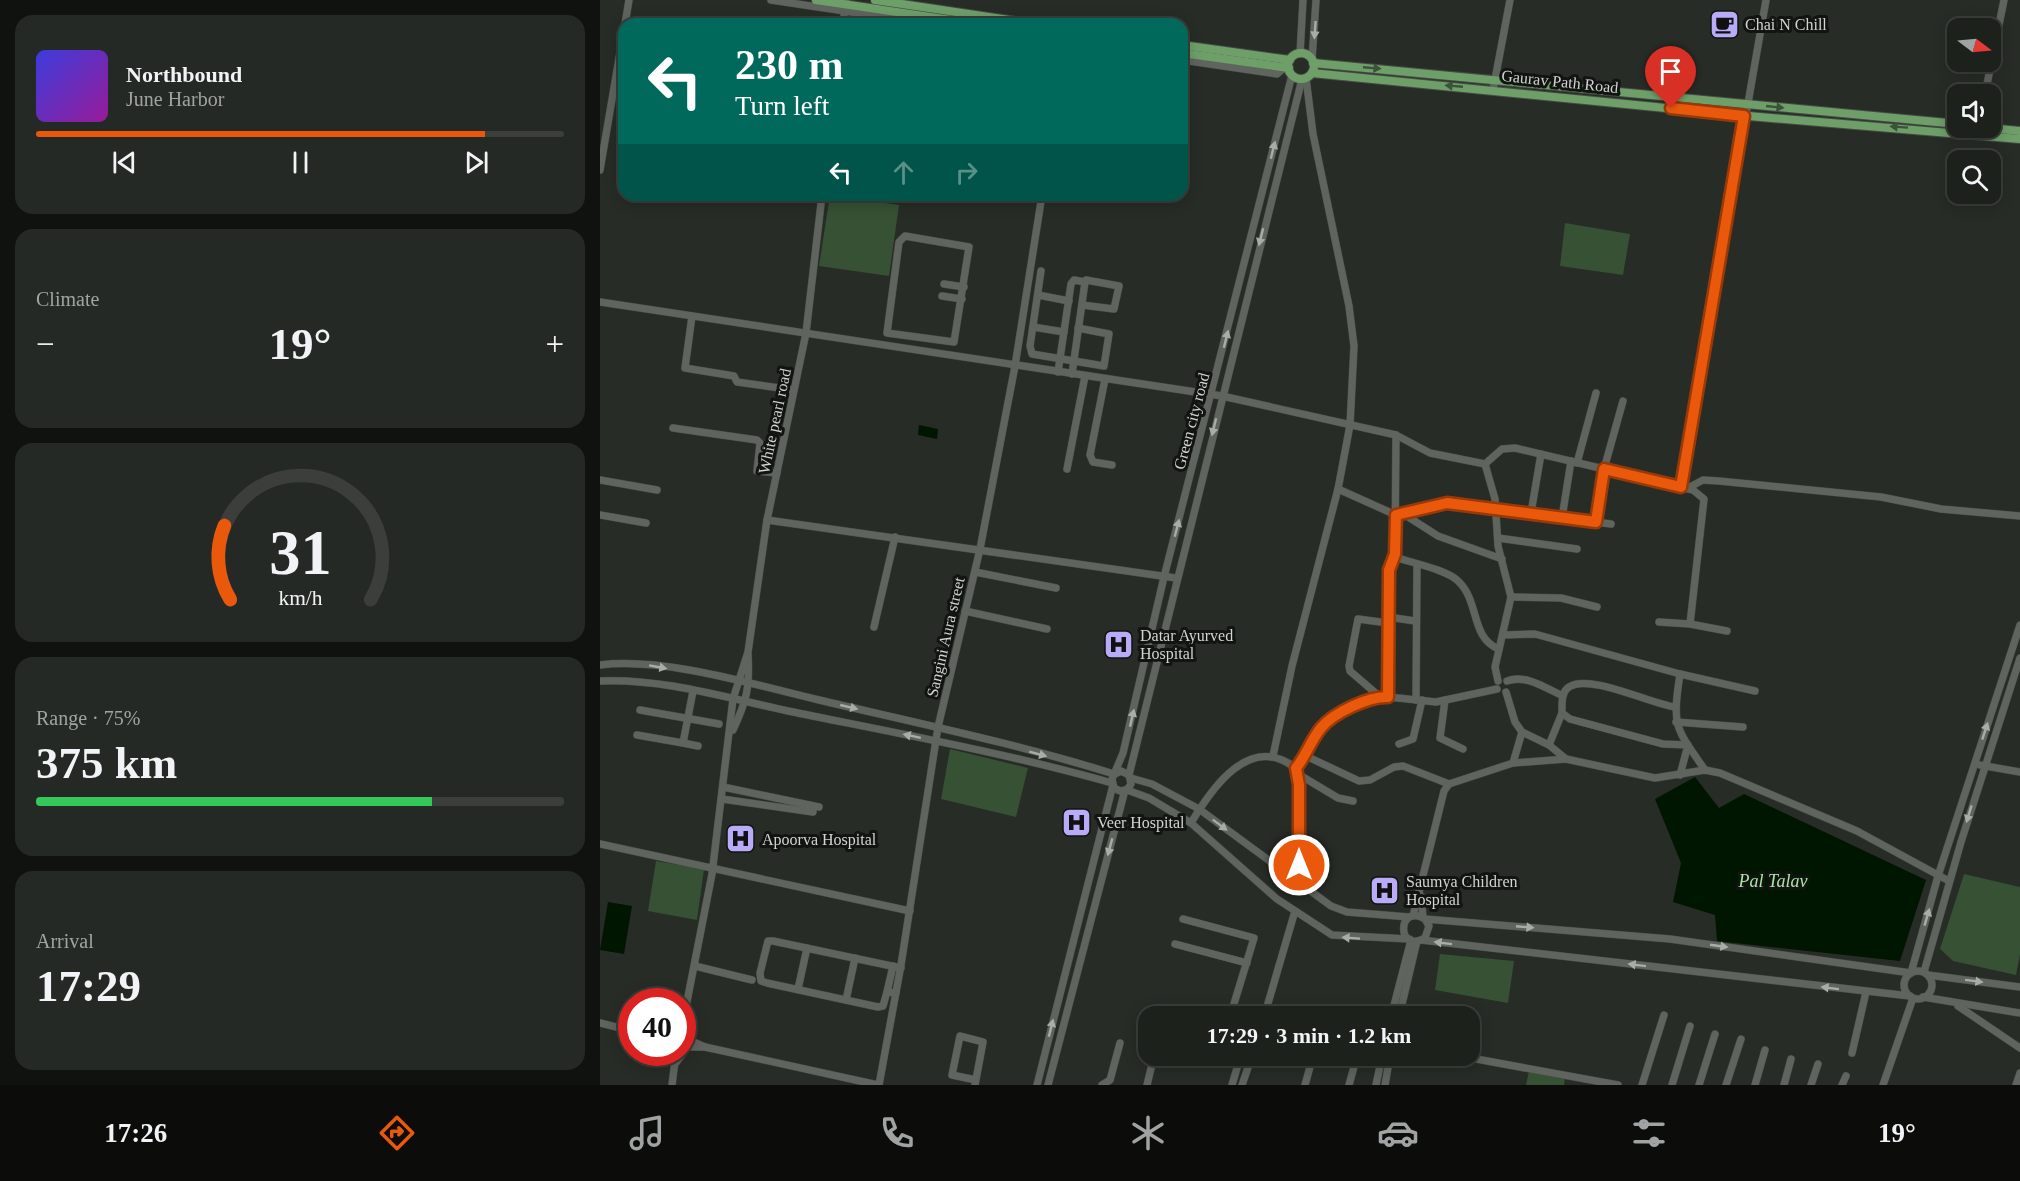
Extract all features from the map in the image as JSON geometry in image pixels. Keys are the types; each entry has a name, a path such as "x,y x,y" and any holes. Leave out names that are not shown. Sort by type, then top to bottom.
{"main road":[{"path":"816,0 936,18"},
{"path":"875,0 996,18"},
{"path":"1188,46 1289,68"},
{"path":"1188,54 1289,68"},
{"path":"1289,68 1300,54 1313,61 1306,77"},
{"name":"Gaurav Path Road","path":"1313,61 1947,123"},
{"name":"Gaurav Path Road","path":"1289,68 1306,77 1493,90 1744,116 1947,129"},
{"path":"2001,129 2020,131"},
{"name":"Gaurav Path Road","path":"2001,135 2020,139"}],"street":[{"path":"626,18 629,0"},
{"path":"771,0 845,5 904,18"},
{"path":"1300,54 1303,0"},
{"path":"1313,61 1316,0"},
{"path":"1493,90 1510,0"},
{"path":"1684,487 1746,104 1766,0"},
{"path":"1987,84 2004,0"},
{"path":"1188,61 1277,74 1289,68"},
{"path":"600,170 618,64"},
{"name":"Green city road","path":"1115,774 1123,753 1164,576 1213,394 1289,68"},
{"path":"1273,756 1292,666 1338,489 1350,425 1354,346 1349,306 1313,134 1306,77"},
{"name":"Green city road","path":"1130,776 1176,578 1306,77"},
{"name":"White pearl road","path":"748,652 767,520 806,333 821,201"},
{"name":"Sangini Aura street","path":"878,1085 896,993 897,967 910,911 938,728 980,549 1015,366 1041,201"},
{"path":"902,237 968,245 964,287 955,341 887,332 902,237"},
{"path":"1041,271 1030,348 1032,354 1104,366 1110,337 1106,333 1078,328"},
{"path":"1058,372 1073,280 1085,282 1089,279 1118,284 1114,309 1082,305"},
{"path":"1071,374 1085,282"},
{"path":"944,284 964,287"},
{"path":"1038,295 1069,301"},
{"path":"942,296 962,299"},
{"path":"600,302 1213,394 1396,435 1430,453 1485,464"},
{"path":"692,316 686,368 735,376 737,382 794,390"},
{"path":"1033,327 1064,332"},
{"path":"932,352 934,340"},
{"path":"1067,469 1085,376"},
{"path":"1105,379 1090,455 1093,462 1112,465"},
{"path":"1562,518 1574,462 1596,393"},
{"path":"1596,522 1604,469 1623,401"},
{"path":"673,428 757,440 760,443 757,471 777,473"},
{"path":"1388,697 1389,570 1395,554 1399,514 1396,435"},
{"path":"1485,464 1502,449 1515,448 1699,492 1704,499 1690,624"},
{"path":"1531,513 1541,454"},
{"path":"1485,464 1496,508 1498,538 1511,597 1495,667 1501,684"},
{"path":"600,480 657,490"},
{"path":"1684,487 1703,480 1719,481 1881,497 1941,509 2020,516"},
{"path":"1338,489 1399,514 1438,536 1502,559"},
{"path":"1399,514 1447,503 1611,525"},
{"path":"600,515 646,523"},
{"path":"767,520 1176,578"},
{"path":"874,627 895,537"},
{"path":"1498,538 1576,549"},
{"path":"1395,554 1398,558 1458,580 1473,602 1482,636 1488,645 1499,649"},
{"path":"1399,744 1413,739 1419,700 1419,651 1415,621 1418,565"},
{"path":"975,572 1056,588"},
{"path":"1511,597 1561,598 1597,607"},
{"path":"965,611 1047,629"},
{"path":"1379,696 1353,675 1349,666 1358,619 1415,621"},
{"path":"1659,622 1690,624 1727,631"},
{"path":"1883,1085 1912,997 1904,984 1911,973 1938,876 2020,625"},
{"path":"1504,635 1535,634 1680,674 1755,691"},
{"path":"690,988 713,866 733,699 737,680 748,652"},
{"path":"730,735 746,702 750,683 748,652"},
{"path":"1923,997 1931,988 1926,974 1949,881 2020,658"},
{"path":"600,665 636,663 737,680 938,728 1115,774 1124,772 1199,809 1299,885 1339,909 1670,939 2020,987"},
{"path":"1680,674 1675,707 1677,729 1705,770"},
{"path":"1299,885 1297,771 1320,729 1332,717 1379,696 1445,700 1515,678 1531,681 1563,696"},
{"path":"600,681 625,680 733,699 936,741 1112,784 1117,790 1126,790 1149,798 1191,823 1294,911 1332,935 1415,940 1923,997 1955,1004 2020,1012"},
{"path":"1549,745 1562,713 1563,696 1568,687 1579,682 1634,693 1661,705 1675,707"},
{"path":"1501,684 1509,686 1506,692 1515,722 1522,732 1549,745 1566,759"},
{"path":"683,743 693,691"},
{"path":"1445,700 1440,738 1463,749"},
{"path":"640,710 719,724"},
{"path":"1562,713 1570,719 1663,744 1688,745"},
{"path":"1676,722 1743,727"},
{"path":"1513,763 1522,732"},
{"path":"637,735 698,746"},
{"path":"1680,775 1688,745"},
{"path":"1191,823 1199,809 1235,768 1251,758 1273,756 1338,798 1353,801"},
{"path":"1305,756 1359,781 1370,780 1394,767 1403,766 1449,784 1513,763 1566,759 1647,777 1680,775 1705,770 1732,777 1857,831 1901,852 1949,881"},
{"path":"1974,764 2020,772"},
{"path":"1037,1085 1115,774"},
{"path":"1048,1085 1130,776"},
{"path":"1415,940 1403,928 1411,917 1421,890 1441,800 1449,784"},
{"path":"722,799 816,809 723,787"},
{"path":"600,844 713,866 910,911"},
{"path":"1394,1006 1415,940 1429,930 1424,918 1421,890"},
{"path":"1267,1006 1294,911"},
{"path":"1183,919 1254,938 1233,1006"},
{"path":"773,940 855,958 897,967 883,1006 878,1007 761,981 764,951 768,941 773,940"},
{"path":"1401,1006 1415,940"},
{"path":"1175,945 1247,963"},
{"path":"798,989 807,948"},
{"path":"846,1000 855,958"},
{"path":"694,966 752,980"},
{"path":"887,992 896,993"},
{"path":"1852,1053 1866,992"},
{"path":"1955,1004 2020,1048"},
{"path":"1641,1085 1664,1015"},
{"path":"600,1023 618,1028"},
{"path":"1672,1085 1690,1026"},
{"path":"1699,1085 1715,1034"},
{"path":"960,1036 983,1042 975,1082 952,1075 960,1036"},
{"path":"1726,1085 1741,1040"},
{"path":"696,1043 705,1047 878,1085"},
{"path":"1102,1085 1110,1080 1120,1043"},
{"path":"696,1047 705,1047"},
{"path":"1755,1085 1765,1050"},
{"path":"1784,1085 1791,1059"},
{"path":"1480,1060 1615,1085"},
{"path":"1812,1085 1818,1064"},
{"path":"672,1085 675,1066"},
{"path":"1147,1085 1152,1066"},
{"path":"1232,1085 1235,1066"},
{"path":"1242,1085 1249,1066"},
{"path":"1305,1085 1310,1066"},
{"path":"1349,1085 1354,1066"},
{"path":"1376,1085 1380,1066"},
{"path":"1385,1085 1388,1066"},
{"path":"2016,1085 2020,1073"},
{"path":"1842,1085 1846,1076"}],"green space":[{"path":"829,201 871,201 899,205 889,276 819,266"},
{"path":"1565,223 1630,234 1623,275 1560,266"},
{"path":"950,749 1028,768 1016,817 941,799"},
{"path":"656,861 704,869 697,920 648,911"},
{"path":"1964,874 2020,887 2020,954 2016,975 1953,961 1940,949"},
{"path":"1440,954 1514,961 1508,1003 1435,990"},
{"path":"1529,1071 1565,1077 1564,1085 1526,1085"}],"water":[{"path":"919,425 938,429 937,439 918,435"},
{"name":"Pal Talav","path":"1695,777 1719,808 1744,794 1926,880 1900,961 1717,941 1715,915 1673,902 1681,863 1655,799"},
{"path":"608,902 632,906 624,954 600,950"}],"place":[{"name":"Chai N Chill","path":"1724,24"},
{"name":"Datar Ayurved Hospital","path":"1119,644"},
{"name":"Veer Hospital","path":"1076,822"},
{"name":"Apoorva Hospital","path":"741,839"},
{"name":"Saumya Children Hospital","path":"1385,890"}],"route":[{"path":"1299,865 1299,785 1296,768 1320,729 1332,717 1379,696 1388,697 1389,570 1395,554 1393,549 1396,515 1447,503 1596,522 1604,469 1681,487 1744,116 1671,108"}]}
